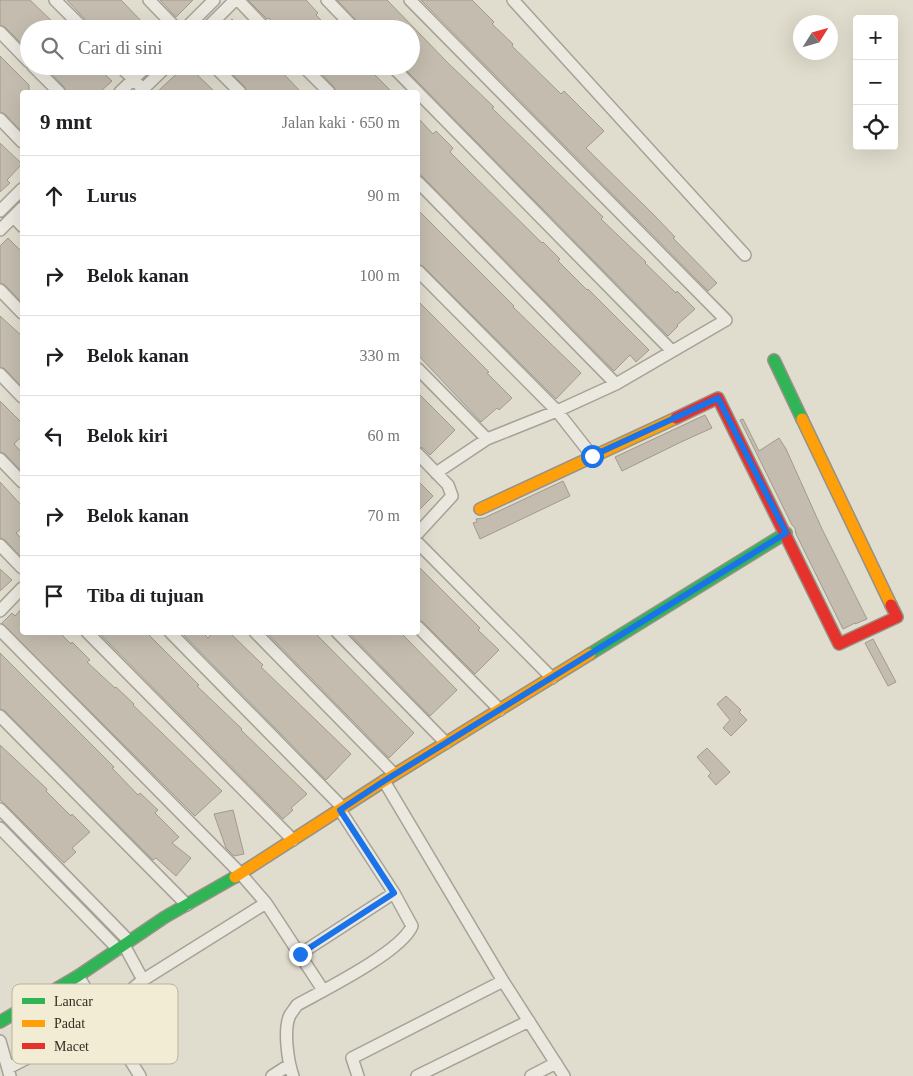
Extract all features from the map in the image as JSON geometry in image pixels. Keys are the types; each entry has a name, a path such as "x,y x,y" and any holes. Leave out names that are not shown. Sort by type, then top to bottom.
{"street":[{"path":"55,0 75,20"},
{"path":"149,0 168,20"},
{"path":"194,20 214,0"},
{"path":"215,20 236,0 257,20"},
{"path":"327,0 347,20"},
{"path":"410,0 726,320 616,384 557,411 487,439 436,473"},
{"path":"513,0 745,255"},
{"path":"0,32 20,53"},
{"path":"42,75 57,90"},
{"path":"128,75 141,90"},
{"path":"122,90 138,75"},
{"path":"145,90 159,75"},
{"path":"223,75 238,90"},
{"path":"312,75 327,90"},
{"path":"401,75 416,90"},
{"path":"420,94 672,351"},
{"path":"0,119 20,140"},
{"path":"420,184 616,384"},
{"path":"1,207 20,191"},
{"path":"0,230 20,210"},
{"path":"14,217 20,224"},
{"path":"420,273 557,411 592,456"},
{"path":"0,290 20,311"},
{"path":"480,509 718,398 839,644 896,616 774,360"},
{"path":"420,371 487,439"},
{"path":"0,374 20,395"},
{"path":"420,456 448,486 452,496 420,531"},
{"path":"0,459 20,480"},
{"path":"64,984 165,917 240,873 394,774 786,533"},
{"path":"0,545 20,566"},
{"path":"420,545 552,678"},
{"path":"0,611 20,590"},
{"path":"420,629 500,710"},
{"path":"0,630 240,873 266,903 323,990"},
{"path":"90,635 292,840"},
{"path":"173,635 342,809 412,926 407,935 390,952 297,1005 289,1016 286,1030 291,1070 272,1076"},
{"path":"258,635 394,774"},
{"path":"340,635 446,743"},
{"path":"0,716 186,905"},
{"path":"384,781 504,981 564,1076"},
{"path":"0,809 124,945 143,980"},
{"path":"0,828 124,945"},
{"path":"300,954 394,893"},
{"path":"138,984 266,903"},
{"path":"78,976 83,984"},
{"path":"358,1076 352,1058 504,981"},
{"path":"0,1022 12,1015"},
{"path":"417,1076 529,1021"},
{"path":"0,1041 9,1072 22,1064"},
{"path":"531,1076 556,1063"},
{"path":"133,1064 140,1076"}],"building":[{"path":"0,0 30,0 51,20 20,20 20,42 5,27 0,25"},
{"path":"67,0 121,0 140,20 86,20"},
{"path":"160,0 193,0 176,17"},
{"path":"248,0 306,0 318,13 316,15 321,20 271,20 269,18 267,19"},
{"path":"337,0 387,0 406,20 356,20"},
{"path":"421,0 472,0 494,22 492,24 513,44 512,46 561,94 564,91 604,131 586,148 654,215 675,237 673,238 717,283 708,291"},
{"path":"420,34 603,217 601,219 645,263 695,309 668,336 411,75 420,75"},
{"path":"0,56 29,85 29,90 20,90 20,130 5,114 0,112"},
{"path":"53,75 106,75 112,81 102,90 65,90"},
{"path":"175,75 197,75 213,90 159,90"},
{"path":"233,75 285,75 299,90 246,90"},
{"path":"323,75 375,75 390,90 335,90"},
{"path":"420,120 433,134 436,131 453,148 450,152 543,242 560,259 558,261 649,350 636,362 630,355 614,371 420,175"},
{"path":"0,143 20,162 20,166 7,180 10,183 0,192"},
{"path":"420,212 581,373 556,399 420,265"},
{"path":"8,238 20,250 20,301 5,285 0,283 0,246"},
{"path":"420,303 489,372 487,373 512,398 499,410 497,408 481,422 420,357"},
{"path":"0,316 20,334 20,385 5,369 0,367"},
{"path":"420,395 455,430 430,455 420,447"},
{"path":"0,401 20,421 20,438 14,444 20,451 20,470 5,454 0,452"},
{"path":"705,415 712,428 622,471 615,457"},
{"path":"743,419 759,451 779,438 786,449 822,529 867,619 843,629 796,534 795,528 740,420"},
{"path":"563,481 570,496 480,539 473,523 477,522 476,519 484,518"},
{"path":"0,482 20,504 20,530 16,533 20,537 20,556 5,540 0,538"},
{"path":"420,483 433,496 420,509"},
{"path":"420,568 480,628 478,630 499,650 475,674 420,621"},
{"path":"0,569 12,580 0,591"},
{"path":"20,610 20,635 62,635 71,644 72,642 90,660 87,662 134,704 222,791 195,816 2,623 12,613 15,616"},
{"path":"101,635 149,635 199,685 197,686 307,794 291,808 293,810 283,819"},
{"path":"184,635 205,635 208,638 210,635 232,635 263,665 261,667 351,754 326,780"},
{"path":"269,635 317,635 414,733 389,758"},
{"path":"351,635 403,635 457,690 430,716"},
{"path":"873,639 896,682 888,686 865,643"},
{"path":"0,653 114,767 112,768 138,795 140,793 158,810 155,813 179,837 172,843 191,858 176,876 156,858 153,860 5,711 0,709"},
{"path":"726,696 741,710 739,712 747,720 731,736 723,728 730,720 717,704"},
{"path":"0,745 47,789 46,791 71,816 72,814 90,832 72,848 76,852 64,863 0,800"},
{"path":"707,748 730,772 716,785 708,776 711,773 697,757"},
{"path":"233,810 244,854 234,856 226,848 214,814"}],"traffic: fast":[{"path":"774,360 802,419"},
{"path":"590,654 786,533"},
{"path":"64,984 165,917 235,877"},
{"path":"0,1022 12,1015"}],"traffic: slow":[{"path":"480,509 676,418"},
{"path":"802,419 891,605"},
{"path":"235,877 384,781 590,654"}],"traffic: jam":[{"path":"676,418 718,398 839,644 897,617 891,605"}],"route":[{"path":"300,954 394,893 340,810 786,533 718,398 592,456"}]}
